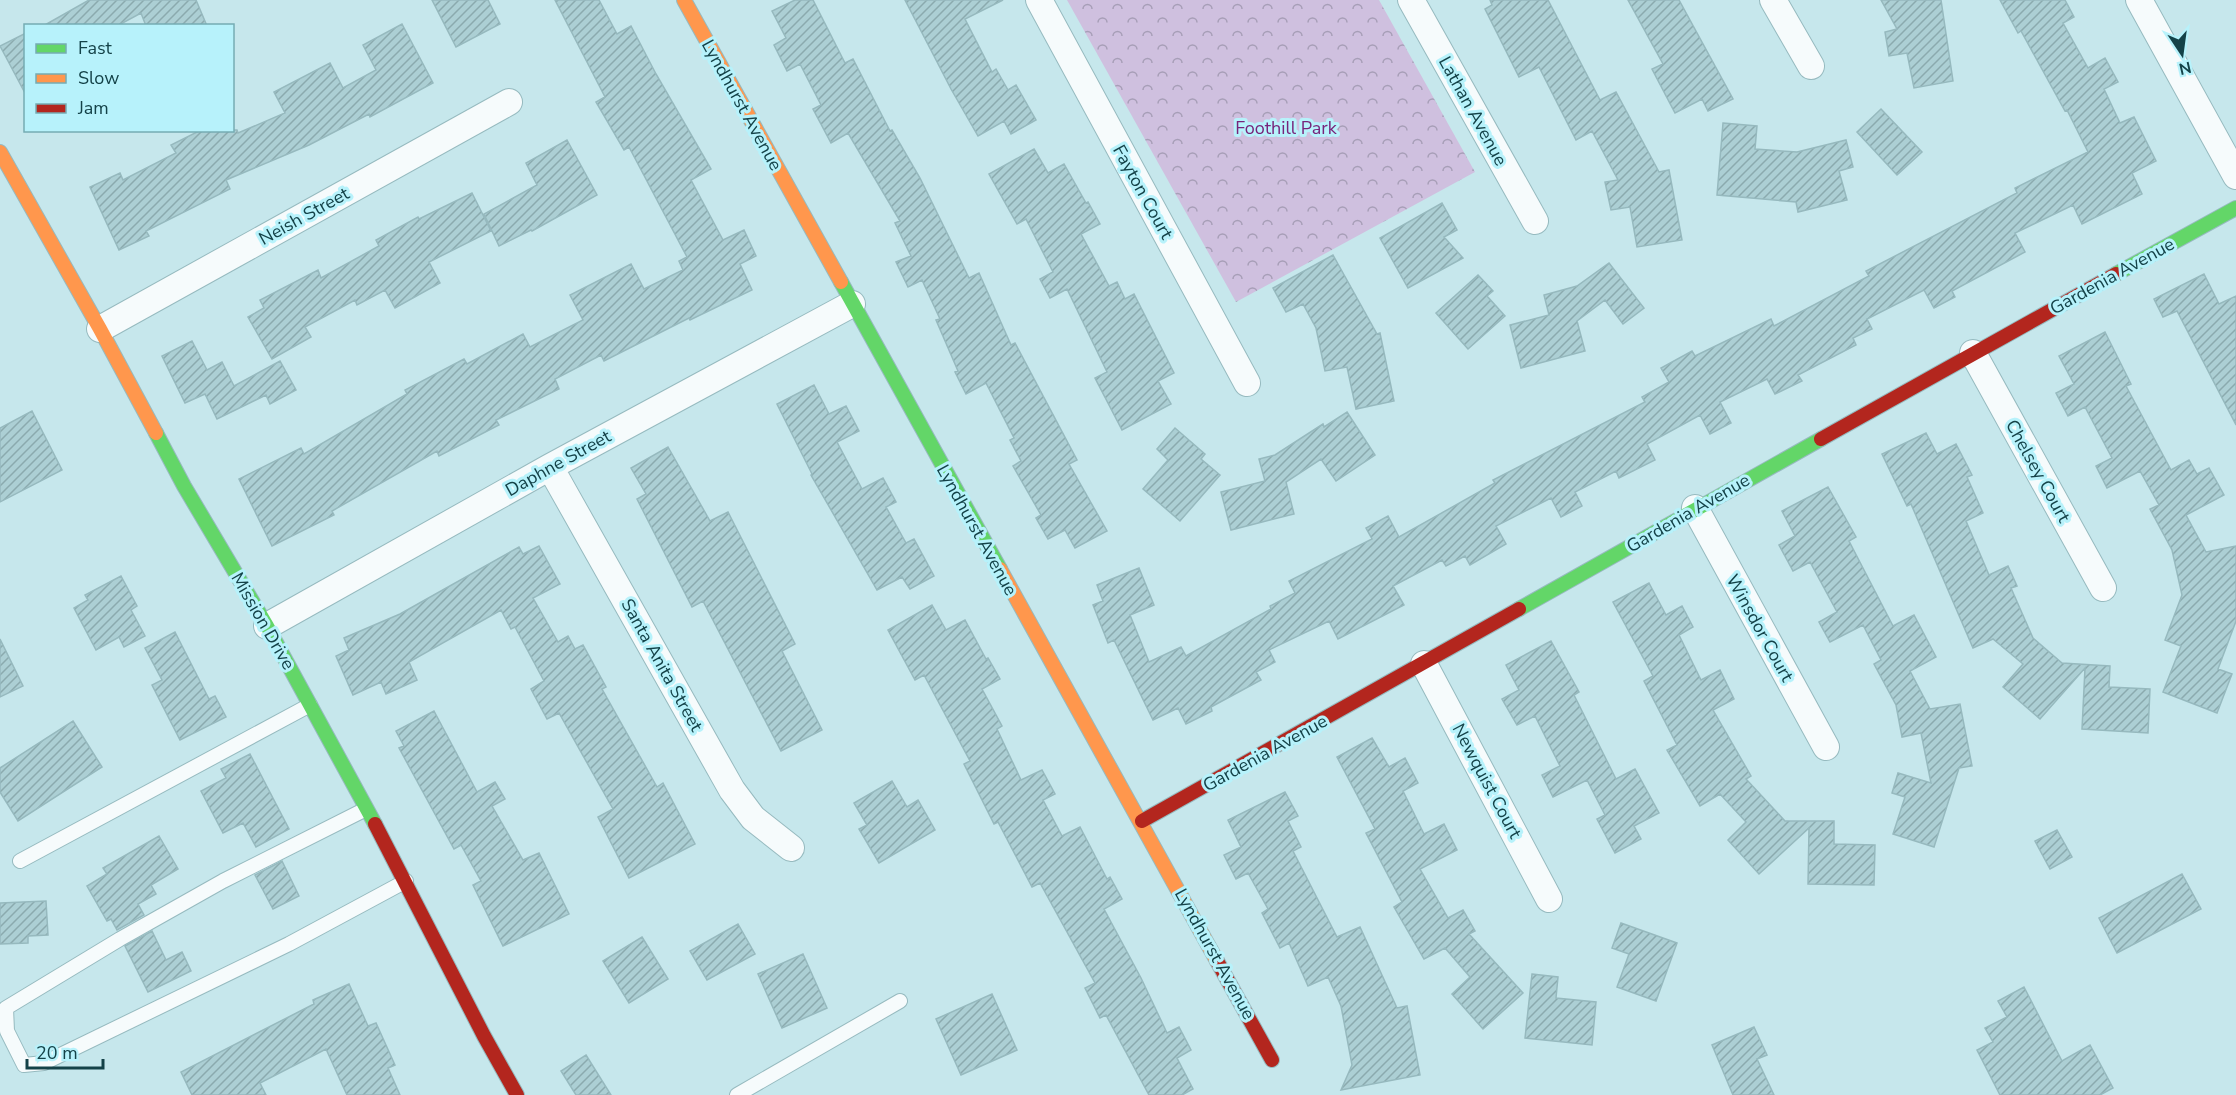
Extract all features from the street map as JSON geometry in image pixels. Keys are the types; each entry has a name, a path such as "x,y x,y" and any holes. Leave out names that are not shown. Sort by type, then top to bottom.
{"street":[{"name":"Fayton Court","path":"1039,0 1247,383"},
{"name":"Lathan Avenue","path":"1411,0 1535,221"},
{"path":"1773,0 1811,66"},
{"path":"2139,0 2236,176"},
{"name":"Lyndhurst Avenue","path":"690,2 852,304 1002,576 1142,821 1272,1060"},
{"name":"Neish Street","path":"100,329 509,102"},
{"name":"Mission Drive","path":"0,152 100,329 184,486 267,626 406,881 484,1036 518,1095"},
{"name":"Gardenia Avenue","path":"1142,821 1424,664 1973,352 2236,208"},
{"name":"Daphne Street","path":"267,626 550,467 852,304"},
{"name":"Chelsey Court","path":"1973,352 2103,588"},
{"name":"Santa Anita Street","path":"550,467 732,790 753,818 791,848"},
{"name":"Winsdor Court","path":"1695,508 1826,747"},
{"name":"Newquist Court","path":"1424,664 1549,898"}],"lane":[{"path":"20,861 310,705"},
{"path":"366,809 223,881 120,939 6,1008 7,1031 24,1065 44,1063 289,944 406,881"},
{"path":"737,1095 900,1001"}],"green space":[{"name":"Foothill Park","path":"1067,0 1379,0 1475,172 1236,302"}],"building":[{"path":"89,0 196,0 206,24 145,24 141,13 121,24 47,24"},
{"path":"432,0 488,0 500,24 456,47"},
{"path":"555,0 599,0 617,34 631,26 711,169 691,180 723,240 744,230 756,256 740,264 752,290 690,320 689,318 604,361 601,355 555,379 559,389 496,420 499,425 439,456 437,451 332,511 334,515 272,546 239,479 301,448 304,454 407,394 405,390 464,359 467,364 523,334 530,347 583,320 570,295 631,264 644,289 683,270 679,261 687,257 629,147 624,150 596,102 605,97"},
{"path":"795,0 813,0 845,63 853,59 890,131 892,130 920,178 969,278 979,273 1011,345 1015,343 1077,460 1069,464 1107,531 1075,548 1065,530 1048,539 1036,518 1041,515 1013,466 1021,461 1010,440 1014,438 986,383 966,394 955,372 958,371 936,320 940,319 922,280 908,287 896,262 911,256 895,223 900,221 848,133 831,143 813,109 821,105 800,64 787,71 774,45 786,38 772,11"},
{"path":"905,0 1003,0 965,19 992,72 996,69 1008,90 1016,85 1036,120 1011,134 1004,121 978,136"},
{"path":"1490,0 1548,0 1600,100 1616,92 1659,172 1669,170 1682,240 1637,247 1630,207 1611,210 1605,182 1618,180 1592,131 1576,140 1539,67 1519,77 1485,9 1492,5"},
{"path":"1628,0 1679,0 1733,99 1708,111 1702,99 1675,113 1652,69 1663,64"},
{"path":"1881,0 1941,0 1953,81 1914,88 1907,53 1889,56 1885,32 1897,29"},
{"path":"2000,0 2065,0 2074,17 2063,23 2088,68 2105,58 2118,82 2104,89 2120,123 2134,117 2156,161 2132,173 2142,194 2082,224 2073,205 2015,233 2025,252 1952,291 1955,297 1934,308 1924,290 1867,319 1872,329 1853,338 1856,345 1798,375 1802,381 1775,394 1767,379 1720,402 1731,423 1710,434 1700,415 1647,444 1655,460 1619,478 1616,471 1575,492 1582,506 1561,517 1551,498 1496,526 1506,544 1470,565 1465,556 1446,566 1442,560 1393,586 1404,605 1338,639 1329,621 1269,650 1275,662 1256,672 1261,680 1211,707 1212,711 1186,724 1178,708 1153,720 1114,640 1108,643 1093,605 1103,601 1097,585 1139,568 1154,605 1130,615 1149,662 1181,647 1186,656 1271,609 1270,606 1295,593 1289,581 1372,539 1366,528 1388,516 1399,537 1495,483 1493,480 1645,402 1642,397 1669,382 1661,368 1692,351 1695,356 1771,319 1774,326 1869,276 1866,271 2017,193 2015,188 2088,152 2067,110 2065,111 2021,31 2018,33"},
{"path":"402,24 433,83 370,117 369,114 309,145 226,180 230,189 146,231 149,236 119,250 90,187 120,173 123,180 176,153 171,145 197,132 234,132 237,130 238,133 285,113 274,92 330,63 343,88 376,70 363,45"},
{"path":"24,34 24,91 0,46"},
{"path":"1881,109 1922,152 1897,175 1857,132"},
{"path":"1723,123 1757,126 1755,149 1797,152 1846,140 1853,167 1839,171 1847,200 1798,212 1796,202 1717,195"},
{"path":"567,140 597,195 532,231 499,246 484,214 537,185 526,163"},
{"path":"1034,149 1048,173 1064,164 1086,203 1088,202 1100,224 1081,234 1109,286 1117,282 1125,299 1134,294 1174,373 1158,381 1171,404 1122,430 1095,378 1107,372 1067,289 1050,298 1040,279 1053,272 1026,219 1017,224 989,174"},
{"path":"472,193 491,231 429,262 440,283 395,308 385,290 357,305 355,300 305,327 311,337 272,359 248,317 264,308 260,300 318,270 321,278 379,246 376,240 418,217 419,219"},
{"path":"1442,203 1457,230 1444,237 1463,258 1408,288 1380,238"},
{"path":"1333,255 1377,334 1380,333 1394,401 1356,409 1347,367 1325,371 1316,328 1303,304 1286,312 1273,288"},
{"path":"1609,263 1644,308 1623,324 1605,300 1577,321 1585,351 1521,368 1510,325 1549,315 1544,295 1577,286"},
{"path":"2204,274 2219,304 2236,296 2236,425 2177,311 2163,317 2154,299"},
{"path":"1478,275 1493,291 1487,296 1505,316 1468,349 1436,313"},
{"path":"2105,332 2131,384 2126,386 2171,470 2189,460 2197,474 2209,468 2224,495 2186,515 2206,552 2236,546 2236,621 2218,669 2232,674 2217,713 2163,692 2181,646 2165,640 2182,595 2172,550 2150,509 2159,505 2140,471 2107,488 2096,466 2112,458 2085,407 2068,416 2056,393 2074,384 2059,356"},
{"path":"192,341 207,370 222,362 234,386 280,361 296,390 270,404 266,395 217,419 205,394 185,403 162,356"},
{"path":"814,385 829,414 846,406 859,431 837,442 862,489 883,478 896,502 886,507 906,543 914,539 934,576 910,589 902,577 877,590 811,475 777,404"},
{"path":"32,411 62,470 0,502 0,428"},
{"path":"1347,412 1375,455 1336,481 1321,459 1286,482 1294,514 1231,530 1221,492 1265,481 1259,459 1275,455 1323,424 1324,427"},
{"path":"1175,428 1205,454 1201,459 1220,475 1180,521 1143,489 1168,460 1157,449"},
{"path":"1926,433 1937,454 1956,444 1972,475 1967,477 1983,513 1966,521 1989,575 2008,566 2017,586 2011,588 2033,638 2062,663 2110,666 2109,687 2150,689 2148,733 2082,729 2085,668 2040,719 2003,687 2023,664 1993,639 1973,648 1911,504 1907,506 1882,454"},
{"path":"668,447 710,521 728,512 795,644 782,651 822,730 781,751 703,601 692,607 637,499 646,494 631,468"},
{"path":"1828,487 1856,537 1849,541 1893,626 1914,615 1936,657 1910,671 1930,709 1960,704 1972,766 1959,768 1934,847 1893,834 1905,797 1892,793 1898,773 1931,783 1921,733 1902,737 1896,705 1874,664 1881,660 1863,625 1830,642 1819,622 1837,612 1810,562 1793,571 1779,545 1795,536 1782,511"},
{"path":"539,546 560,584 533,598 558,642 568,636 575,649 583,645 606,687 602,689 657,787 663,783 695,844 629,878 598,817 613,809 559,713 547,719 531,689 544,681 515,627 511,629 501,610 409,662 417,680 386,694 381,682 353,695 336,656 349,650 344,638 400,614 519,547 523,554"},
{"path":"121,576 137,606 131,610 145,636 124,647 119,637 96,650 74,608 88,600 85,595"},
{"path":"1649,583 1666,615 1682,606 1693,627 1679,635 1701,680 1720,670 1734,699 1713,710 1751,776 1746,779 1785,821 1834,821 1834,844 1875,845 1874,885 1808,884 1809,828 1759,874 1728,840 1746,822 1720,794 1700,806 1667,750 1677,745 1644,681 1653,676 1613,602"},
{"path":"932,605 946,630 965,620 986,659 988,658 1000,679 982,689 1002,726 997,729 1021,780 1042,770 1055,794 1043,800 1062,836 1080,827 1107,879 1110,877 1122,899 1104,909 1167,1033 1179,1027 1191,1050 1177,1058 1193,1089 1182,1095 1149,1095 1106,1015 1100,1018 1085,988 1095,983 1040,883 1032,887 998,822 994,824 964,764 970,761 924,675 915,680 888,630"},
{"path":"175,632 209,699 215,696 226,717 180,740 152,685 162,680 145,648"},
{"path":"0,639 23,686 0,697"},
{"path":"1551,641 1579,692 1574,695 1616,779 1635,769 1659,813 1634,826 1641,839 1615,853 1597,819 1605,815 1587,780 1553,797 1542,775 1560,766 1535,716 1517,725 1502,699 1519,690 1506,665"},
{"path":"434,711 477,792 495,782 505,799 492,806 523,860 539,853 569,914 503,946 473,885 481,881 461,845 454,849 399,748 404,746 396,731"},
{"path":"73,721 102,767 18,821 0,792 0,768"},
{"path":"1372,738 1389,767 1405,758 1418,783 1403,791 1424,834 1444,824 1457,850 1420,869 1448,918 1463,910 1475,931 1469,934 1523,993 1483,1029 1452,994 1470,977 1445,948 1424,959 1394,907 1402,902 1366,833 1375,829 1337,757"},
{"path":"250,754 289,829 256,847 243,823 223,833 201,791 226,778 221,769"},
{"path":"892,781 907,807 918,800 935,830 879,863 859,829 867,825 854,803"},
{"path":"1285,792 1298,816 1288,821 1301,847 1293,851 1337,937 1360,927 1397,1008 1407,1006 1420,1075 1341,1090 1352,1065 1341,1006 1328,977 1308,986 1289,943 1280,948 1262,913 1268,909 1248,873 1236,879 1224,855 1241,847 1228,820"},
{"path":"2057,830 2072,857 2050,869 2035,841"},
{"path":"159,836 178,869 151,885 156,894 138,904 144,915 117,930 111,919 107,921 87,886 107,874 103,868"},
{"path":"282,861 299,896 273,909 255,875"},
{"path":"2182,874 2201,909 2117,953 2099,918"},
{"path":"46,901 48,935 28,936 28,943 0,944 0,903"},
{"path":"1621,923 1677,943 1656,1001 1617,987 1629,954 1612,948"},
{"path":"738,924 755,954 707,980 690,951"},
{"path":"152,931 166,960 182,952 191,971 148,992 125,946"},
{"path":"642,937 668,979 629,1003 603,961"},
{"path":"803,954 827,1008 782,1028 758,974"},
{"path":"1532,974 1558,977 1556,998 1596,1002 1592,1045 1525,1038"},
{"path":"349,984 368,1026 376,1023 395,1065 388,1068 400,1095 347,1095 326,1049 260,1083 266,1095 192,1095 181,1072 314,1004 313,1000"},
{"path":"2024,987 2062,1061 2090,1045 2113,1088 2100,1095 2000,1095 1977,1050 1993,1042 1985,1028 2007,1017 1998,1001"},
{"path":"992,994 1017,1050 961,1075 936,1019"},
{"path":"1754,1027 1767,1055 1757,1059 1774,1095 1733,1095 1712,1045"},
{"path":"586,1055 611,1095 576,1095 561,1071"}],"traffic: fast":[{"path":"2116,274 2236,208"},
{"path":"841,282 1000,569"},
{"path":"156,433 184,486 267,626 375,824"},
{"path":"1519,609 1821,439"}],"traffic: slow":[{"path":"684,0 841,282"},
{"path":"0,152 156,433"},
{"path":"1000,569 1217,961"}],"traffic: jam":[{"path":"1821,439 2116,274"},
{"path":"1142,821 1519,609"},
{"path":"375,824 484,1036 517,1095"},
{"path":"1217,961 1272,1060"}]}
